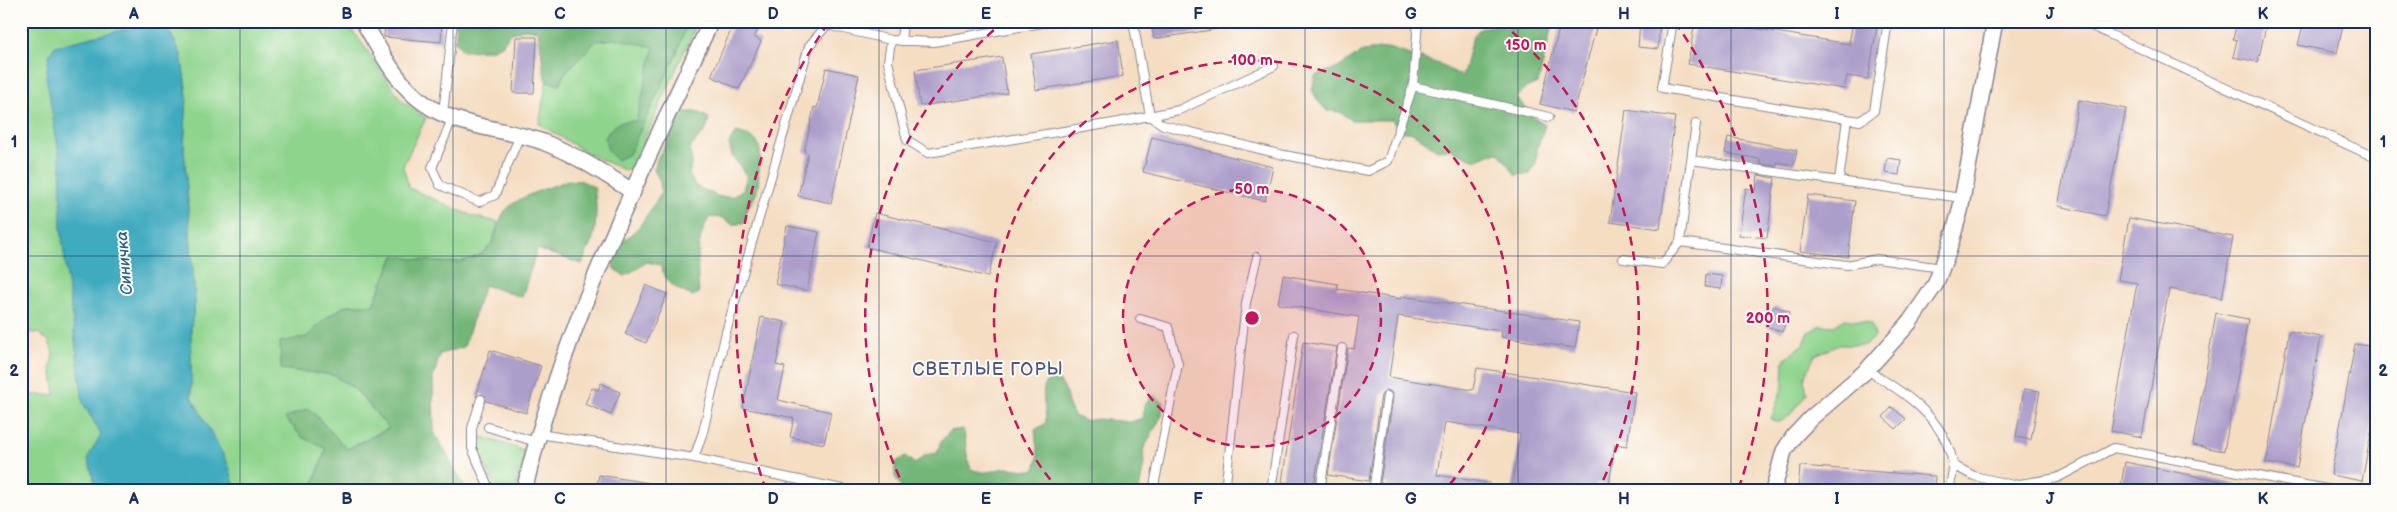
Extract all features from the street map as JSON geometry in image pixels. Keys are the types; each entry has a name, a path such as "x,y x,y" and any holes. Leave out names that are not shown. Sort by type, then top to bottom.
{"street":[{"path":"363,21 400,80 424,104 448,117 520,135 588,162 632,192"},
{"path":"524,491 537,438 572,332 632,192 711,21"},
{"path":"1773,491 1784,451 1794,436 1811,418 1867,370 1909,322 1935,285 1950,249 1962,198 1995,21"}],"lane":[{"path":"453,21 448,117 432,168 440,185 479,202 495,195 520,135"},
{"path":"901,40 903,21"},
{"path":"694,458 703,432 726,332 809,46 825,23 891,40 934,42 1054,21"},
{"path":"1133,21 1150,116 1163,125 1279,154 1368,171 1388,161 1413,86 1418,21"},
{"path":"1673,21 1662,88 1860,121 1874,111 1888,21"},
{"path":"2081,21 2376,158"},
{"path":"891,40 888,62 907,140 928,153 1179,110 1274,66"},
{"path":"1413,86 1549,117"},
{"path":"1839,180 1847,119"},
{"path":"1623,259 1662,264 1680,242 1696,123"},
{"path":"1691,160 1962,198"},
{"path":"1680,242 1847,265 1877,259 1942,268"},
{"path":"1225,491 1246,303 1257,257"},
{"path":"1140,319 1168,328 1178,364 1153,491"},
{"path":"1271,491 1294,336"},
{"path":"1320,491 1342,348"},
{"path":"1867,370 1917,402 1944,436 1953,465 1949,491"},
{"path":"1373,491 1387,396"},
{"path":"481,399 471,436 472,448 490,491"},
{"path":"488,427 537,438 694,458 852,491"},
{"path":"1953,465 1974,476 2014,485 2057,478 2114,448 2337,491"}],"green space":[{"path":"21,21 344,21 357,36 402,101 426,118 403,166 409,188 472,216 498,222 491,244 482,253 471,259 459,262 446,262 394,256 373,305 346,305 325,319 281,369 333,375 355,389 389,428 347,449 309,408 285,418 302,437 326,449 311,491 236,491 228,464 191,396 191,327 195,302 184,148 187,95 181,54 170,33 61,167 61,228 83,403 101,434 88,458 97,491 21,491 21,391 28,395 55,395 51,367 53,353 49,341 38,333 21,332"},
{"path":"452,21 688,21 676,55 629,154 617,160 608,151 605,138 617,124 636,121 654,47 617,39 596,41 565,73 559,85 546,81 537,30 523,29 510,34 502,45 490,50 463,51 455,41 457,28"},
{"path":"557,21 698,21 632,167 626,171 589,154 539,124"},
{"path":"1513,21 1553,21 1538,83 1525,88 1517,98 1534,118 1545,125 1537,149 1536,163 1530,174 1516,175 1499,153 1475,160 1450,149 1437,150 1413,133 1400,131 1392,120 1351,120 1340,112 1327,111 1318,101 1312,90 1315,76 1341,66 1363,51 1388,48 1439,64 1462,76 1470,46 1477,32 1484,27 1508,28"},
{"path":"684,112 697,112 709,118 706,130 689,149 692,161 689,174 695,186 720,197 733,197 743,189 747,176 732,156 729,143 736,132 745,134 755,140 760,150 757,191 747,209 745,222 733,225 723,218 710,217 705,225 698,254 699,293 692,296 672,285 660,265 647,262 625,276 614,269 612,257 618,246 639,227 661,194 660,181 654,170 658,157"},
{"path":"568,180 582,181 594,187 595,193 594,232 582,264 537,249 522,297 484,285 464,347 440,354 433,378 434,432 467,491 311,491 326,449 302,437 285,418 309,408 347,449 389,428 355,389 333,375 281,369 280,342 306,337 325,319 346,305 373,305 394,256 459,262 471,259 482,253 494,240 502,215 509,207 529,195"},
{"path":"1845,319 1871,323 1875,336 1866,345 1839,345 1815,355 1804,379 1807,393 1791,414 1780,422 1771,419 1783,386 1784,360 1804,344 1809,332 1821,325 1834,326"},
{"path":"1057,378 1065,389 1068,403 1074,416 1085,421 1098,419 1130,422 1143,418 1144,405 1152,395 1163,402 1162,415 1143,450 1144,463 1139,491 915,491 902,488 895,477 895,463 905,456 915,464 925,455 937,453 941,441 950,431 963,429 971,469 984,472 1005,468 1035,470 1038,457 1035,430 1046,423 1045,383"},
{"path":"477,435 522,450 525,456 516,491 497,491 478,447"}],"water":[{"name":"Синичка","path":"153,25 170,33 181,54 187,95 184,148 195,302 191,327 191,396 228,464 236,491 97,491 88,458 101,434 83,403 61,228 61,167 46,76 49,56 55,46 117,31"}],"building":[{"path":"385,21 442,21 441,42 384,37"},
{"path":"735,21 757,21 754,28 758,30 754,37 761,41 739,89 711,76"},
{"path":"1151,21 1217,21 1217,29 1154,39"},
{"path":"1561,21 1598,21 1574,112 1540,104"},
{"path":"1640,21 1660,21 1658,49 1638,47"},
{"path":"1695,21 1709,21 1849,44 1853,21 1878,21 1868,79 1847,76 1844,89 1688,64"},
{"path":"2237,21 2267,21 2258,62 2233,57 2237,40 2233,39"},
{"path":"2304,21 2344,21 2337,53 2298,45"},
{"path":"516,37 537,37 534,93 513,93"},
{"path":"1118,40 1123,76 1036,90 1031,54"},
{"path":"1002,57 1007,93 920,106 915,70"},
{"path":"826,68 859,75 831,203 798,196 808,153 804,152 814,107 817,108"},
{"path":"2079,100 2126,109 2105,216 2058,206"},
{"path":"1626,110 1675,117 1660,229 1610,222"},
{"path":"1152,137 1273,167 1265,201 1143,172"},
{"path":"1728,137 1797,150 1794,165 1777,162 1777,166 1760,164 1760,159 1725,153"},
{"path":"1887,158 1901,160 1899,175 1885,173"},
{"path":"1758,175 1775,178 1767,238 1739,235 1746,188 1756,190"},
{"path":"1808,195 1855,201 1848,257 1800,251"},
{"path":"875,213 997,242 988,277 867,247"},
{"path":"2129,218 2233,237 2222,298 2169,289 2142,437 2111,431 2137,283 2118,280"},
{"path":"787,226 819,232 807,291 775,284"},
{"path":"1706,274 1722,276 1721,289 1705,287"},
{"path":"1283,275 1338,284 1337,289 1401,299 1401,296 1579,322 1575,348 1501,337 1502,331 1398,316 1389,377 1473,390 1477,368 1635,392 1627,446 1615,444 1609,485 1596,483 1595,491 1511,491 1520,434 1445,422 1437,475 1489,483 1488,491 1387,491 1388,484 1380,483 1393,397 1391,392 1387,390 1381,395 1369,481 1328,475 1348,348 1354,349 1359,317 1278,304"},
{"path":"646,285 667,294 646,343 625,334"},
{"path":"1774,306 1790,312 1782,332 1766,326"},
{"path":"2216,313 2248,319 2224,451 2193,445"},
{"path":"761,317 785,322 776,365 785,367 778,400 831,412 824,444 790,437 794,418 743,408"},
{"path":"2289,331 2321,337 2297,468 2266,463"},
{"path":"1303,342 1337,347 1314,486 1282,482"},
{"path":"2355,344 2376,347 2376,406 2362,481 2331,475"},
{"path":"490,350 541,366 526,413 486,401 485,396 482,394 476,397"},
{"path":"601,383 620,392 611,415 585,404 592,388 598,390"},
{"path":"2024,389 2040,391 2031,440 2016,437"},
{"path":"1892,407 1906,419 1896,429 1883,417"},
{"path":"2125,462 2236,484 2236,491 2120,491"},
{"path":"1800,466 1935,476 1934,491 1798,491"},
{"path":"599,475 649,483 649,491 596,491"}],"district":[{"name":"СВЕТЛЫЕ ГОРЫ","path":"988,369"}]}
